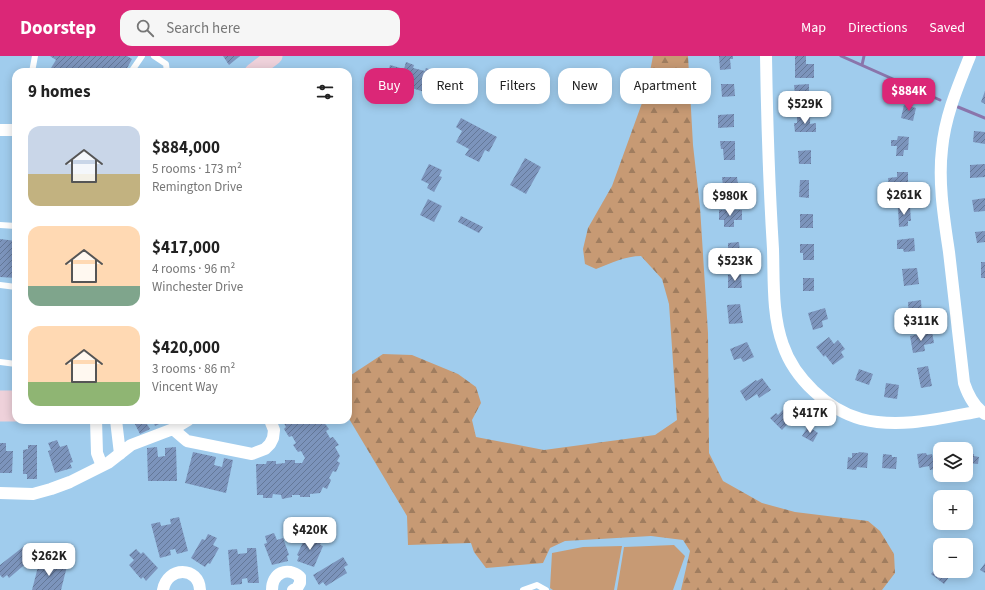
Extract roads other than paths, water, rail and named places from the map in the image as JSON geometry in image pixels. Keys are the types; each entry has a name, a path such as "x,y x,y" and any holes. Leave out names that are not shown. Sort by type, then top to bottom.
{"street":[{"path":"258,68 274,56"},
{"path":"766,56 776,314 783,346 790,360 798,373 819,396 834,406 860,419 879,422 909,422 983,413"},
{"path":"970,56 953,97 946,123 942,148 941,176 944,215 964,383 971,400 983,413"},
{"path":"0,130 12,130"},
{"path":"0,399 12,399"},
{"path":"0,413 12,413"},
{"path":"96,424 97,453 102,466"},
{"path":"116,424 120,454"},
{"path":"0,492 21,494 42,492 70,482 114,460 131,445 173,429 181,424"},
{"path":"173,429 187,441 252,454 264,449 270,444 274,430 272,424"},
{"path":"272,590 272,584 276,576 288,571 300,577 300,583 294,590"},
{"path":"163,590 164,583 168,578 178,572 184,572 195,577 200,590"}],"lane":[{"path":"33,68 35,56"},
{"path":"134,68 142,56"},
{"path":"154,56 166,64 166,68"},
{"path":"0,225 12,226"},
{"path":"0,285 12,286"},
{"path":"0,362 12,364"},
{"path":"523,590 537,585 546,590"}],"waterway":[{"path":"841,56 940,100"},
{"path":"862,65 864,56"},
{"path":"958,107 985,118"}]}
